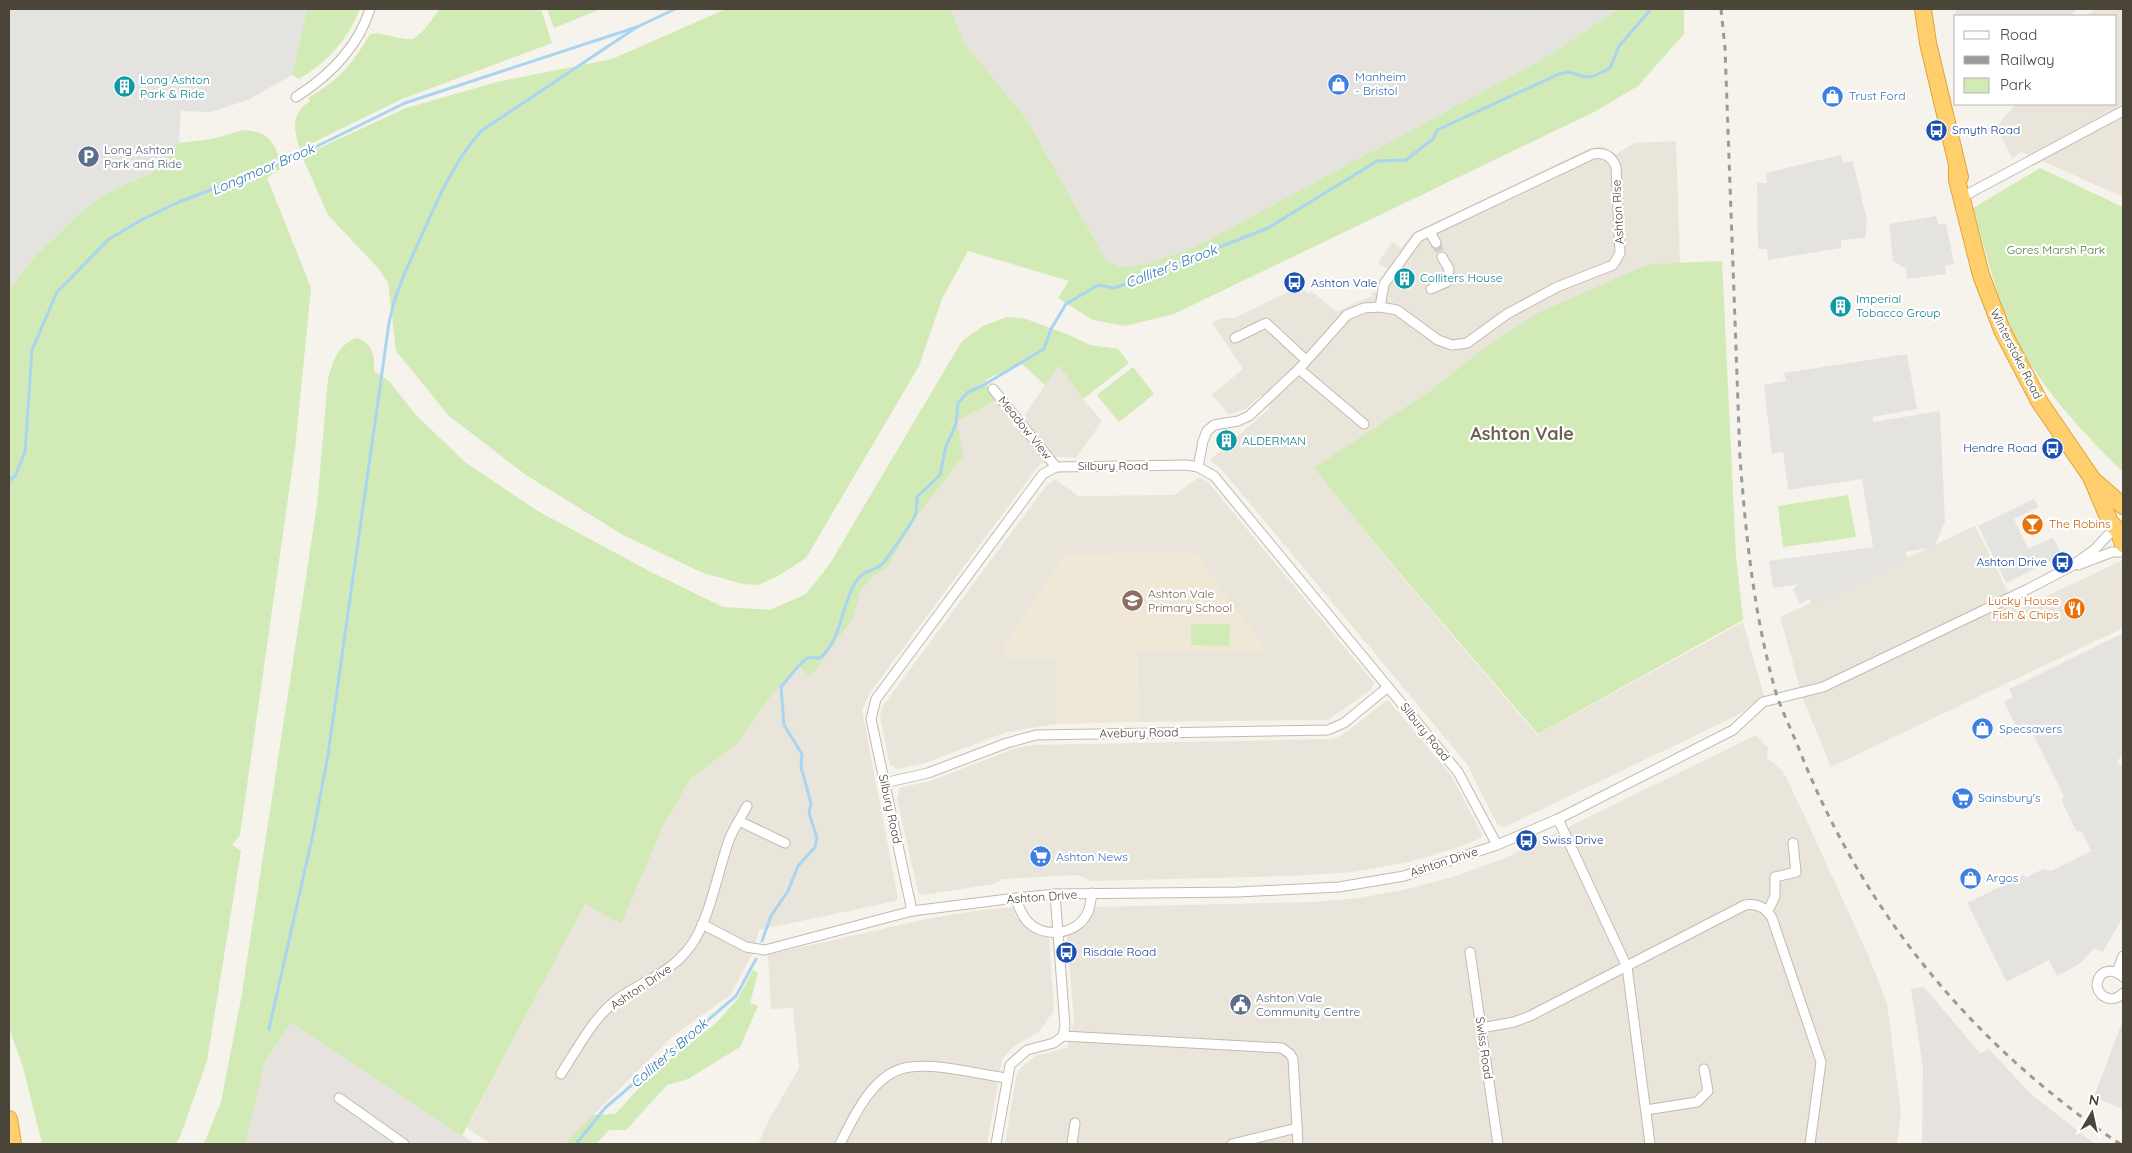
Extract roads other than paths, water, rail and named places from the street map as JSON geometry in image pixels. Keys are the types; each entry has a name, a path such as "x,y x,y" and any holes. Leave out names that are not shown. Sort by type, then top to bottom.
{"highway":[{"name":"Winterstoke Road","path":"1923,9 1928,43 1957,168 1966,195 1968,218"},
{"name":"Winterstoke Road","path":"1957,168 1957,180 1981,276 2002,330 2039,401 2091,477 2110,522 2120,531"},
{"name":"Winterstoke Road","path":"2091,477 2123,506"},
{"path":"9,1119 13,1144"}],"street":[{"path":"296,97 336,66 361,32 370,9"},
{"path":"1966,195 2123,110"},
{"name":"Ashton Rise","path":"1198,467 1207,431 1214,425 1238,421 1249,416 1299,369 1347,315 1364,308 1380,307 1397,310 1438,340 1452,345 1467,343 1507,314 1557,287 1613,265 1620,253 1616,167 1607,155 1593,154 1418,237 1384,284 1380,307"},
{"path":"1430,232 1436,243"},
{"path":"1431,289 1447,282 1448,269 1442,256"},
{"path":"1235,338 1266,323 1306,360"},
{"path":"1299,369 1364,424"},
{"name":"Meadow View","path":"993,390 1056,467"},
{"name":"Silbury Road","path":"912,911 871,719 876,699 1043,474 1056,467 1198,467 1214,476 1458,772 1497,845"},
{"name":"Ashton Drive","path":"702,924 746,947 765,950 912,911 1016,898 1055,894 1238,892 1339,887 1404,876 1497,845 1558,819 1733,730 1763,702 1823,687 2070,567 2094,550 2109,534 2120,531"},
{"path":"2070,567 2112,552 2123,552"},
{"name":"Avebury Road","path":"884,783 928,773 1007,743 1036,735 1328,730 1344,723 1388,687"},
{"name":"Ashton Drive","path":"561,1074 599,1016 619,999 663,974 677,962 693,943 702,924 728,841 747,806"},
{"path":"1558,819 1627,966 1650,1144"},
{"path":"739,821 785,843"},
{"path":"1768,911 1775,896 1775,877 1796,872 1793,842"},
{"path":"1016,898 1021,914 1029,924 1044,932 1059,933 1069,930 1080,923 1088,912 1092,893"},
{"path":"1055,894 1065,1020 1063,1036"},
{"path":"1481,1028 1514,1022 1530,1016 1745,905 1755,904 1768,911 1821,1062 1810,1144"},
{"name":"Swiss Road","path":"1470,952 1498,1144"},
{"path":"2123,956 2120,974 2103,972 2097,980 2097,986 2101,995 2107,999 2114,999 2123,993"},
{"path":"996,1144 1006,1078 1010,1065 1026,1050 1054,1043 1063,1036 1282,1048 1293,1059 1298,1144"},
{"path":"840,1144 855,1114 874,1088 895,1072 910,1067 934,1068 1006,1078"},
{"path":"1646,1110 1697,1102 1708,1091 1704,1069"},
{"path":"339,1098 404,1144"},
{"path":"1072,1144 1075,1123"},
{"path":"1232,1144 1297,1128"}],"waterway":[{"name":"Longmoor Brook","path":"9,481 15,476 25,452 32,350 57,292 109,239 143,219 179,202 293,158 405,103 637,27 675,9"},
{"name":"Colliter's Brook","path":"762,941 771,916 788,891 798,866 815,847 817,838 809,813 811,803 801,767 802,754 784,725 781,687 805,660 820,658 827,650 837,632 850,592 855,583 863,574 883,563 914,517 917,497 940,475 946,446 956,424 958,403 968,392 982,386 1044,349 1051,329 1066,304 1098,285 1115,288 1268,228 1377,161 1406,160 1434,138 1437,130 1559,74 1569,72 1585,77 1594,76 1610,68 1619,46 1651,9"},
{"path":"269,1029 313,834 328,755 389,323 398,290 447,182 462,156 481,131 637,27"},
{"name":"Colliter's Brook","path":"576,1144 605,1108 736,996 756,959"}],"tunnel":[{"path":"1436,243 1442,257"}],"railway":[{"path":"1721,9 1725,48 1742,488 1752,576 1762,635 1776,693 1827,813 1858,870 1892,923 1930,973 1972,1021 2018,1065 2067,1106 2120,1144"}],"place":[{"name":"Manheim - Bristol","path":"1339,84"},
{"name":"Long Ashton Park & Ride","path":"124,87"},
{"name":"Trust Ford","path":"1833,96"},
{"name":"Smyth Road","path":"1936,130"},
{"name":"Long Ashton Park and Ride","path":"88,157"},
{"name":"Colliters House","path":"1404,278"},
{"name":"Ashton Vale","path":"1295,283"},
{"name":"Imperial Tobacco Group","path":"1840,306"},
{"name":"ALDERMAN","path":"1226,441"},
{"name":"Hendre Road","path":"2053,448"},
{"name":"The Robins","path":"2033,524"},
{"name":"Ashton Drive","path":"2063,562"},
{"name":"Ashton Vale Primary School","path":"1132,601"},
{"name":"Lucky House Fish & Chips","path":"2075,608"},
{"name":"Specsavers","path":"1983,729"},
{"name":"Sainsbury's","path":"1962,798"},
{"name":"Swiss Drive","path":"1526,840"},
{"name":"Ashton News","path":"1040,857"},
{"name":"Argos","path":"1970,878"},
{"name":"Risdale Road","path":"1067,952"},
{"name":"Ashton Vale Community Centre","path":"1240,1005"}],"district":[{"name":"Ashton Vale","path":"1522,434"}],"park label":[{"name":"Gores Marsh Park","path":"2056,250"}]}
